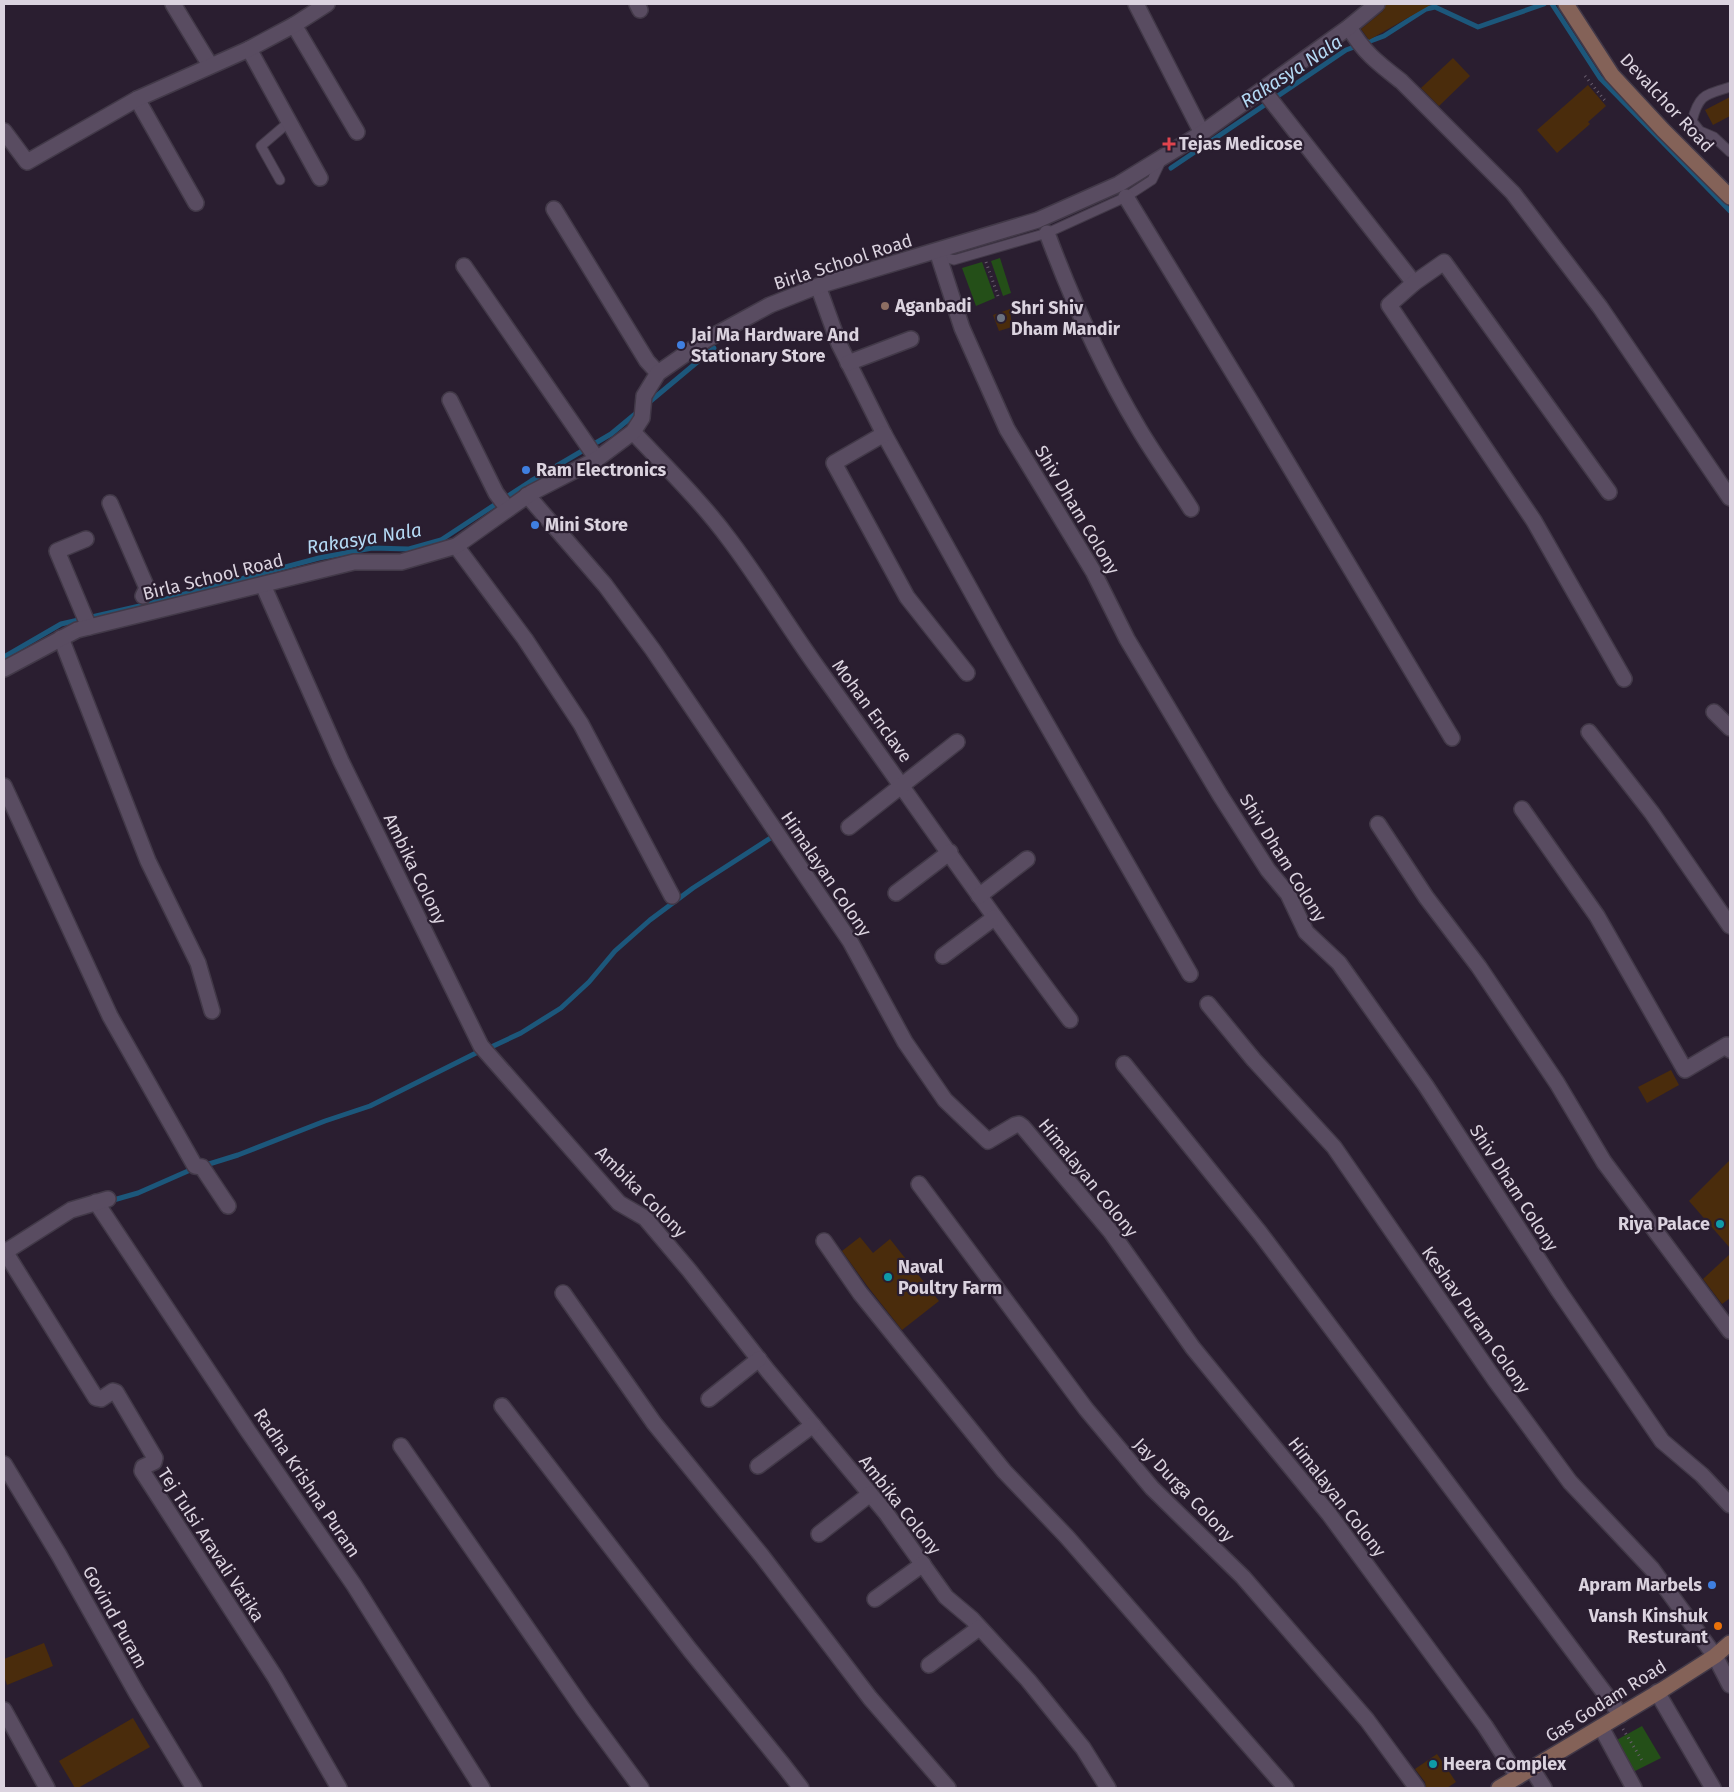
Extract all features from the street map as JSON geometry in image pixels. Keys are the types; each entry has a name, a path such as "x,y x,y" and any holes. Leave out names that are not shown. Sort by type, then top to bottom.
{"main road":[{"name":"Devalchor Road","path":"1566,4 1612,75 1663,130 1730,197"},
{"name":"Gas Godam Road","path":"1499,1788 1715,1656 1730,1643"}],"street":[{"path":"173,4 210,65"},
{"path":"4,131 27,162 137,99 294,26 327,4"},
{"path":"1136,4 1202,133"},
{"name":"Birla School Road","path":"4,669 77,630 86,619 263,585 354,562 401,562 456,546 503,502 527,495 592,450 633,432 642,418 644,396 658,373 704,341 770,305 818,286 1038,220 1119,184 1202,133 1352,32 1377,4"},
{"path":"294,26 357,132"},
{"path":"1352,32 1364,50 1381,66 1401,80 1513,193 1600,307 1730,498"},
{"path":"248,49 320,178"},
{"path":"1264,91 1414,283"},
{"path":"137,99 196,203"},
{"path":"1126,197 1252,402 1452,738"},
{"path":"554,209 646,361 658,373"},
{"path":"1047,232 1070,293 1105,366 1139,429 1191,509"},
{"name":"Shiv Dham Colony","path":"937,251 962,328 1006,429 1093,571 1127,639 1220,795 1268,870 1288,894 1306,932 1339,963 1426,1086 1559,1291 1662,1441 1702,1475 1730,1505"},
{"path":"1609,492 1444,262 1414,283 1389,305 1534,521 1624,679"},
{"path":"464,266 592,450"},
{"path":"818,286 839,344 884,434 1000,643 1190,974"},
{"path":"848,363 911,339"},
{"path":"450,400 503,502"},
{"name":"Mohan Enclave","path":"633,432 729,538 813,662 950,852 994,918 1070,1020"},
{"path":"884,434 834,463 907,597 967,673"},
{"name":"Himalayan Colony","path":"527,495 605,585 653,650 850,941 905,1042 944,1100 988,1141 1019,1124 1023,1127 1111,1232 1193,1348 1329,1514 1485,1726 1518,1777"},
{"path":"110,503 148,588 143,596"},
{"path":"86,539 57,551 86,619"},
{"path":"456,546 525,639 581,724 672,896"},
{"name":"Ambika Colony","path":"263,585 340,761 481,1046 620,1203 645,1218 689,1270 759,1359 886,1513 946,1597 979,1628 1034,1687 1083,1748 1108,1788"},
{"path":"60,638 148,861 198,963 212,1011"},
{"path":"1714,712 1730,728"},
{"path":"1589,732 1652,813 1730,926"},
{"path":"849,827 957,742"},
{"path":"4,786 110,1016 195,1166 202,1168 228,1206"},
{"path":"1522,809 1597,916 1686,1070 1726,1045 1730,1050"},
{"path":"1378,824 1426,897 1479,967 1557,1083 1604,1162 1730,1331"},
{"path":"896,893 950,852"},
{"path":"979,896 1027,859"},
{"path":"943,956 994,918"},
{"name":"Keshav Puram Colony","path":"1208,1004 1254,1060 1334,1147 1495,1380 1570,1482 1652,1569 1715,1656 1730,1685"},
{"path":"1124,1064 1260,1233 1618,1716"},
{"name":"Jay Durga Colony","path":"919,1184 1086,1408 1152,1488 1243,1577 1366,1720 1417,1788"},
{"name":"Radha Krishna Puram","path":"4,1251 71,1210 102,1200 248,1431 354,1585 482,1788"},
{"path":"824,1241 860,1293 1004,1471 1073,1544 1286,1788"},
{"name":"Tej Tulsi Aravali Vatika","path":"4,1251 96,1398 101,1399 113,1391 116,1392 155,1458 155,1461 143,1468 142,1471 274,1677 339,1788"},
{"path":"563,1293 654,1423 762,1556 870,1698 948,1788"},
{"path":"709,1399 759,1359"},
{"path":"502,1406 690,1650 801,1788"},
{"path":"758,1466 813,1425"},
{"path":"401,1446 577,1701 641,1788"},
{"name":"Govind Puram","path":"4,1464 194,1788"},
{"path":"819,1534 870,1494"},
{"path":"875,1599 922,1564"},
{"path":"929,1665 979,1628"},
{"path":"1657,1692 1713,1788"},
{"path":"4,1710 47,1788"},
{"path":"1601,1727 1634,1788"},
{"path":"1532,1769 1544,1788"}],"lane":[{"path":"1730,87 1706,95 1696,106 1692,121 1700,131 1714,137 1730,152"},
{"path":"280,180 261,146 288,122"},
{"path":"937,251 944,257 954,260 1047,232 1126,197 1152,180 1163,158"}],"path":[{"path":"1585,76 1607,102"},
{"path":"982,252 998,296"},
{"path":"1618,1716 1643,1762"}],"green space":[{"path":"1000,258 1011,293 1003,296 991,261"},
{"path":"982,262 995,298 976,306 962,268"},
{"path":"1642,1726 1661,1758 1629,1774 1613,1742"}],"building":[{"path":"1386,4 1432,4 1369,40 1361,29 1383,11"},
{"path":"1453,58 1470,76 1439,106 1421,88"},
{"path":"1588,85 1606,106 1588,122 1590,124 1557,153 1537,130"},
{"path":"1730,97 1730,116 1713,125 1705,110"},
{"name":"Shri Shiv Dham Mandir","path":"1010,309 1012,327 999,331 993,315"},
{"path":"1671,1070 1679,1085 1647,1103 1638,1087"},
{"name":"Riya Palace","path":"1730,1160 1730,1248 1689,1201"},
{"name":"Naval Poultry Farm","path":"860,1237 873,1253 890,1239 939,1301 902,1330 842,1251"},
{"path":"1730,1254 1730,1298 1722,1304 1703,1279"},
{"path":"44,1643 53,1666 7,1685 4,1676 4,1659"},
{"path":"133,1718 150,1747 75,1788 59,1761"},
{"name":"Heera Complex","path":"1437,1754 1456,1782 1447,1788 1426,1788 1425,1782 1415,1769"}],"waterway":[{"name":"Rakasya Nala","path":"1171,168 1346,50 1384,36 1426,9 1435,7 1478,27 1544,4"},
{"name":"Rakasya Nala","path":"1552,4 1600,78 1730,211"},
{"name":"Rakasya Nala","path":"647,404 714,348"},
{"name":"Rakasya Nala","path":"4,657 61,624 144,605 319,558 372,548 409,549 441,540 531,481 611,434 640,410"},
{"path":"489,1048 521,1033 561,1008 589,982 615,951 650,920 693,888 772,837"},
{"path":"209,1164 370,1106 478,1052"},
{"path":"110,1201 138,1193 188,1171"}],"place":[{"name":"Tejas Medicose","path":"1169,144"},
{"name":"Aganbadi","path":"885,306"},
{"name":"Shri Shiv Dham Mandir","path":"1001,318"},
{"name":"Jai Ma Hardware And Stationary Store","path":"681,345"},
{"name":"Ram Electronics","path":"526,470"},
{"name":"Mini Store","path":"535,525"},
{"name":"Riya Palace","path":"1720,1224"},
{"name":"Naval Poultry Farm","path":"888,1277"},
{"name":"Apram Marbels","path":"1712,1585"},
{"name":"Vansh Kinshuk Resturant","path":"1718,1626"},
{"name":"Heera Complex","path":"1433,1764"}]}
